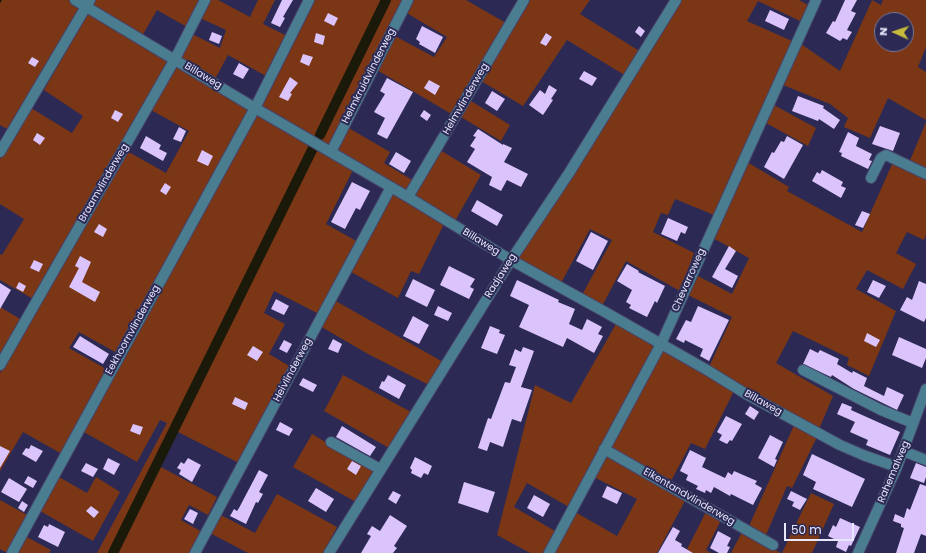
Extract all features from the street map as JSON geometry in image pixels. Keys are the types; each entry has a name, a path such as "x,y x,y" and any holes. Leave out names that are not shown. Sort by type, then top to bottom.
{"street":[{"name":"Billaweg","path":"75,0 88,3 255,108 408,197 511,260 661,344 746,394 840,445 863,455 897,466"},
{"name":"Braamvlinderweg","path":"0,365 175,59 205,0"},
{"name":"Eekhoornvlinderweg","path":"12,553 255,108 309,0"},
{"name":"Helmkruidvlinderweg","path":"331,152 408,0"},
{"name":"Helmvlinderweg","path":"408,197 524,0"},
{"name":"Radjaweg","path":"329,553 511,260 569,173 676,0"},
{"name":"Chevarroweg","path":"549,553 661,344 816,0"},
{"path":"0,152 88,3"},
{"path":"871,178 881,158 886,155 926,174"},
{"name":"Heivlinderweg","path":"195,553 391,187"},
{"path":"803,370 881,410 913,423"},
{"name":"Rahemalweg","path":"858,553 897,466 926,389"},
{"path":"331,442 380,469"},
{"name":"Eikentandvlinderweg","path":"604,450 774,545"},
{"path":"903,451 926,460"}],"shaded area":[{"path":"0,0 68,0 82,8 9,130 0,125"},
{"path":"93,0 200,0 187,27 157,10 142,36 90,5"},
{"path":"209,0 218,0 250,17 258,0 275,0 263,24 287,36 266,76 228,55 215,79 179,58 192,34 220,48 226,30 200,18"},
{"path":"312,0 403,0 328,146 259,106"},
{"path":"412,0 466,0 506,23 453,115 377,70 395,36 434,57 447,37 405,12"},
{"path":"528,0 590,0 580,14 641,52 626,76 567,40 523,106 481,81"},
{"path":"681,0 799,0 808,5 800,21 758,1 747,21 792,41 714,215 675,199 668,215 661,213 653,232 694,253 680,291 626,261 602,306 582,295 612,240 590,229 561,283 516,258"},
{"path":"872,0 881,5 883,0 926,0 926,47 918,67 926,72 926,120 888,98 870,138 844,127 848,118 830,104 783,85 801,44 840,71"},
{"path":"89,12 172,61 35,300 0,280 0,254 2,255 24,219 0,204 0,159 31,108 72,133 83,116 44,90"},
{"path":"177,63 250,109 117,353 79,332 69,348 108,370 62,454 23,432 0,471 0,373 127,151 166,173 189,131 151,110"},
{"path":"471,101 510,125 501,141 461,117"},
{"path":"774,105 816,128 808,146 766,123"},
{"path":"255,113 353,170 326,224 358,242 319,314 274,291 264,313 285,324 269,354 291,367 239,463 174,430 157,465 217,497 208,515 189,505 181,520 202,532 191,553 97,553 167,423 160,420 137,462 82,431"},
{"path":"926,122 926,171 909,163"},
{"path":"347,127 390,152 384,163 412,180 406,192 335,150"},
{"path":"440,150 481,175 455,221 412,196"},
{"path":"747,162 789,187 787,191 862,232 893,162 926,179 926,235 924,240 907,232 896,253 916,264 903,289 867,270 856,289 896,311 869,376 847,365 849,358 793,331 776,363 833,396 819,429 742,387 709,367 732,317 688,295 698,276 732,294 749,258 713,238"},
{"path":"393,193 444,224 419,274 411,271 398,298 351,272"},
{"path":"334,300 443,362 429,385 368,354 320,326"},
{"path":"0,307 22,320 2,354 0,353"},
{"path":"616,324 655,345 569,507 527,483 514,507 555,531 543,553 530,553 497,535 535,385 571,403"},
{"path":"662,348 734,391 705,449 691,443 671,481 610,448"},
{"path":"343,375 411,412 389,448 324,411"},
{"path":"795,423 817,437 792,488 787,486 766,535 749,526"},
{"path":"312,434 375,471 356,502 293,467"},
{"path":"605,454 686,499 657,553 554,553 575,512 617,536 637,499 594,477"},
{"path":"59,477 87,493 96,477 120,492 93,541 40,511"},
{"path":"811,493 834,504 812,553 782,553"},
{"path":"277,494 337,527 323,553 248,553 210,533 219,514 255,533"},
{"path":"0,500 29,516 7,553 0,549"},
{"path":"706,512 721,520 706,550 711,553 685,553"},
{"path":"742,532 781,553 731,553"},
{"path":"25,536 51,550 49,553 16,553"}],"building":[{"path":"282,0 293,0 283,17 285,18 280,27 271,23"},
{"path":"845,0 857,0 851,11 856,13 847,30 852,32 847,40 843,38 840,41 826,33 833,21 835,22"},
{"path":"770,10 789,19 784,30 765,21"},
{"path":"328,13 338,18 334,26 324,21"},
{"path":"422,26 443,37 435,53 419,44 420,42 416,39"},
{"path":"639,26 645,31 641,37 635,32"},
{"path":"212,32 222,36 219,44 209,40"},
{"path":"316,33 325,36 323,45 314,42"},
{"path":"546,33 552,37 546,46 540,43"},
{"path":"303,54 313,57 309,66 300,62"},
{"path":"32,57 39,61 35,67 28,63"},
{"path":"239,63 249,69 243,79 233,74"},
{"path":"584,71 597,78 592,86 579,79"},
{"path":"290,77 298,83 290,93 292,94 288,101 279,97"},
{"path":"387,78 413,92 387,139 377,134 385,118 374,112 385,94 380,91"},
{"path":"429,80 440,86 435,95 424,88"},
{"path":"549,85 557,90 551,99 553,100 543,115 529,105 540,90 545,94"},
{"path":"492,91 505,99 497,111 485,103"},
{"path":"798,96 824,106 823,108 840,120 834,129 819,119 818,121 792,111"},
{"path":"115,110 123,114 118,122 111,118"},
{"path":"424,110 431,115 427,121 420,116"},
{"path":"880,126 900,133 893,151 872,144"},
{"path":"179,127 186,131 181,142 173,139"},
{"path":"478,129 503,145 512,148 504,162 528,174 521,187 507,180 501,191 489,185 492,177 467,162 475,149 470,146 476,137 473,136"},
{"path":"848,132 859,138 856,146 872,154 869,160 872,161 868,169 841,156 842,153 839,152"},
{"path":"37,133 45,138 40,145 33,140"},
{"path":"146,136 161,145 159,149 167,153 163,161 140,148"},
{"path":"787,136 803,145 784,179 764,167 772,152 774,153 781,141 784,142"},
{"path":"202,150 213,156 208,166 197,161"},
{"path":"396,152 411,161 404,173 389,164"},
{"path":"822,170 843,182 841,186 846,188 841,198 812,181 817,172 820,174"},
{"path":"352,182 370,191 360,210 356,208 345,229 331,222"},
{"path":"165,183 171,187 166,195 160,191"},
{"path":"477,200 503,215 497,226 471,211"},
{"path":"862,211 870,214 863,228 855,225"},
{"path":"668,218 688,227 685,234 681,232 677,241 661,234"},
{"path":"99,224 107,229 103,237 94,232"},
{"path":"591,232 608,241 593,270 576,261"},
{"path":"729,246 736,251 725,269 738,276 732,288 712,277"},
{"path":"80,256 91,262 82,282 100,292 95,302 69,287 79,268 75,266"},
{"path":"34,260 43,264 39,272 30,268"},
{"path":"627,264 639,271 638,272 665,286 657,303 655,301 647,317 629,308 631,305 626,302 632,290 617,281"},
{"path":"449,266 475,279 470,287 474,289 469,299 440,285"},
{"path":"413,279 435,290 427,307 405,296"},
{"path":"517,280 559,300 558,302 575,309 569,324 582,330 587,319 602,327 598,334 603,336 594,353 567,338 563,347 519,327 529,305 510,296"},
{"path":"873,280 886,286 879,298 867,292"},
{"path":"919,281 926,284 926,318 924,322 900,310 907,297 912,300"},
{"path":"19,282 26,286 23,292 16,288"},
{"path":"0,283 11,290 0,309"},
{"path":"276,299 289,306 284,315 271,309"},
{"path":"438,306 452,313 448,321 434,315"},
{"path":"698,306 729,320 709,361 700,356 703,349 685,340 684,343 676,339 686,320 691,322"},
{"path":"413,316 429,325 419,344 403,336"},
{"path":"490,326 500,330 499,333 505,335 497,354 481,348"},
{"path":"867,333 880,340 876,347 864,341"},
{"path":"80,336 109,354 103,364 73,347"},
{"path":"899,337 926,349 926,358 922,368 892,355"},
{"path":"333,339 342,344 338,353 328,349"},
{"path":"284,340 292,344 287,353 279,349"},
{"path":"253,346 263,352 257,361 247,355"},
{"path":"523,347 534,351 521,387 532,390 521,422 512,419 503,447 490,442 487,451 478,448 488,418 491,419 505,382 510,383 516,367 509,365 515,349 521,352"},
{"path":"810,349 818,353 820,350 839,359 837,364 852,373 853,371 867,378 864,386 884,396 887,387 904,395 897,410 854,389 832,375 831,377 803,364"},
{"path":"388,375 406,385 399,399 379,388 382,381 384,382"},
{"path":"303,378 317,385 313,392 299,385"},
{"path":"235,397 248,403 245,410 232,404"},
{"path":"842,403 852,407 851,410 900,432 890,455 866,445 868,440 850,432 855,422 837,414"},
{"path":"750,406 759,412 754,420 745,414"},
{"path":"726,416 742,424 732,441 730,440 727,444 719,440 722,435 717,432"},
{"path":"280,422 293,429 289,436 276,430"},
{"path":"133,424 143,427 140,435 130,431"},
{"path":"342,426 376,447 370,456 336,437"},
{"path":"770,435 783,442 775,459 777,460 774,467 758,458"},
{"path":"31,445 43,451 36,462 22,454 26,448 29,449"},
{"path":"0,446 10,451 0,468"},
{"path":"690,450 706,458 702,467 725,478 728,472 732,475 734,471 757,481 755,484 762,488 753,505 731,494 730,496 714,487 711,493 706,490 705,493 696,489 698,486 686,480 688,475 680,471"},
{"path":"812,454 865,479 852,507 813,489 816,482 803,475"},
{"path":"415,457 432,466 428,475 424,473 421,478 411,473 412,470 410,468"},
{"path":"108,458 120,464 114,475 103,469"},
{"path":"188,458 201,465 192,482 179,474 181,470 177,468 181,462 184,464"},
{"path":"352,461 361,466 356,475 347,469"},
{"path":"86,463 98,469 93,477 81,471"},
{"path":"916,463 926,467 926,477 924,483 910,478"},
{"path":"259,470 268,475 259,492 263,494 258,503 256,502 246,524 230,516 234,509 237,511 239,508"},
{"path":"28,476 37,481 33,488 24,483"},
{"path":"9,478 27,489 19,502 1,492"},
{"path":"464,482 495,492 488,513 458,503"},
{"path":"920,484 926,486 926,536 921,534 914,553 896,553 904,528 901,527 901,524 893,521 895,514 904,518 907,508 910,510"},
{"path":"607,486 622,493 617,504 602,497"},
{"path":"316,488 334,499 326,512 308,501"},
{"path":"393,491 401,495 396,504 388,499"},
{"path":"791,491 807,499 800,510 792,506 794,502 787,499"},
{"path":"534,495 550,504 543,517 527,508"},
{"path":"22,501 28,505 24,512 18,508"},
{"path":"91,506 99,512 94,518 86,511"},
{"path":"190,509 198,513 193,524 184,519"},
{"path":"390,515 407,526 394,546 397,548 393,553 361,553 371,536 367,534 372,526 380,531"},
{"path":"840,518 860,527 851,546 849,545 846,552 836,547 838,541 828,536 833,525 836,527"},
{"path":"49,524 65,532 58,547 38,537 44,525 48,527"},
{"path":"673,527 680,531 675,540 682,544 681,546 693,553 658,553"},
{"path":"718,531 731,538 727,546 730,547 727,553 719,553 710,548"}],"waterway":[{"path":"320,135 386,0"},
{"path":"113,553 313,148"}]}
